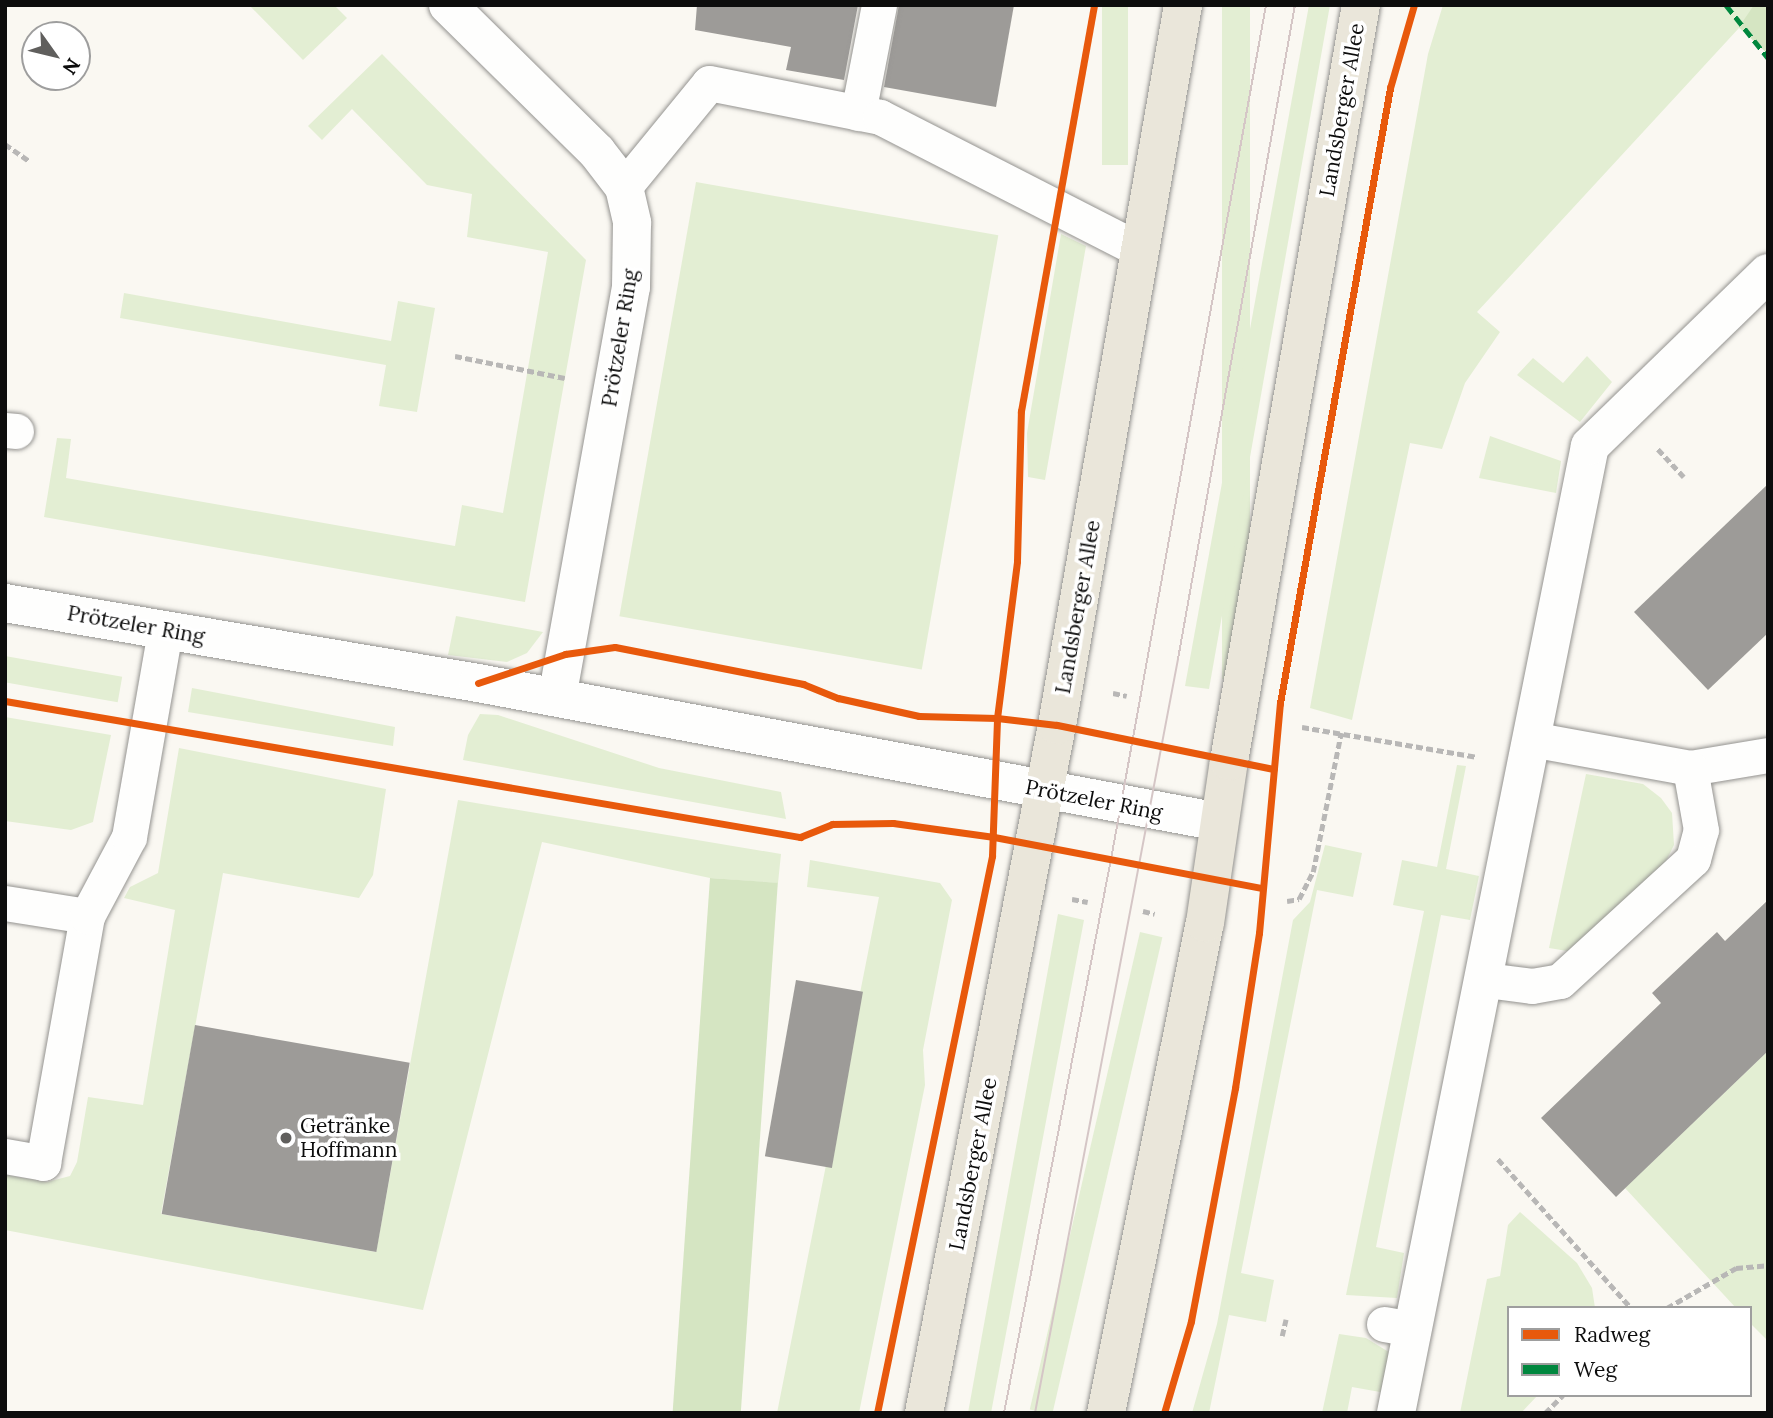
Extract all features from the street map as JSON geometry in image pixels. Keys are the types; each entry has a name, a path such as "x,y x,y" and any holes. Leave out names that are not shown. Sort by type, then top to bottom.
{"main road":[{"name":"Landsberger Allee","path":"924,1413 1045,791 1183,5"},
{"name":"Landsberger Allee","path":"1106,1413 1205,923 1219,822 1361,5"}],"street":[{"name":"Prötzeler Ring","path":"449,5 597,152 625,187 632,223 631,287 557,697"},
{"path":"1396,1413 1399,1326 1450,1148 1486,980 1590,446 1768,273"},
{"name":"Prötzeler Ring","path":"5,603 557,697 1219,822"}],"lane":[{"path":"858,113 879,5"},
{"path":"625,187 709,83 880,117 1140,250"},
{"path":"5,1156 43,1163 88,916 129,837 164,630"},
{"path":"1529,753 1690,768 1768,755"},
{"path":"1486,980 1532,986 1560,981 1693,859 1701,830 1690,768"},
{"path":"5,903 88,916"}],"path":[{"path":"5,144 29,161"},
{"path":"455,356 573,380"},
{"path":"1302,727 1529,753"},
{"path":"1287,901 1299,899 1313,872 1341,733"},
{"path":"1450,1148 1496,1157 1629,1306"},
{"path":"1670,1306 1736,1268 1768,1265"},
{"path":"1282,1336 1286,1319"},
{"path":"1545,1413 1561,1397"}],"green space":[{"path":"249,5 334,5 347,18 303,60"},
{"path":"1102,5 1128,5 1128,165 1102,165"},
{"path":"1222,5 1250,5 1250,679 1222,679"},
{"path":"1309,5 1330,5 1209,689 1185,686"},
{"path":"1443,5 1768,5 1768,54 1739,28 1477,312 1500,332 1465,383 1442,449 1410,443 1352,720 1310,708 1428,54"},
{"path":"1754,5 1768,5 1768,54 1739,27"},
{"path":"382,54 586,260 525,602 44,517 57,438 71,439 66,478 455,546 462,505 503,513 548,252 467,237 472,194 427,185 352,109 322,140 308,126"},
{"path":"696,182 998,235 922,670 619,616"},
{"path":"1061,234 1086,246 1045,480 1028,477 1027,433"},
{"path":"124,293 391,341 398,301 435,308 417,412 379,406 386,365 120,318"},
{"path":"1587,356 1612,382 1580,422 1517,375 1533,358 1563,383"},
{"path":"1490,436 1561,461 1556,493 1479,478"},
{"path":"456,616 543,632 527,653 507,662 448,655"},
{"path":"5,656 122,677 118,702 5,682"},
{"path":"192,688 395,727 393,746 188,712"},
{"path":"480,714 498,715 659,768 781,792 786,819 463,760 468,735"},
{"path":"5,717 111,735 93,822 71,830 5,821"},
{"path":"179,748 386,789 373,875 359,898 223,873 161,1214 376,1252 458,800 781,854 778,883 710,878 542,842 423,1310 5,1230 5,1175 47,1182 70,1176 77,1162 88,1097 143,1105 175,910 124,898 130,887 158,873"},
{"path":"1457,765 1466,766 1446,869 1479,876 1470,920 1441,915 1376,1247 1404,1253 1397,1298 1346,1295 1424,911 1393,905 1402,860 1437,867"},
{"path":"1586,774 1643,784 1661,798 1672,813 1674,845 1665,863 1573,952 1549,948"},
{"path":"1325,845 1362,853 1353,897 1317,890 1241,1273 1274,1280 1266,1322 1229,1315 1209,1413 1192,1413 1217,1324 1293,920 1310,902"},
{"path":"810,860 940,883 952,900 923,1050 925,1085 859,1413 777,1413 879,897 807,887"},
{"path":"710,878 778,883 741,1413 673,1413"},
{"path":"1058,914 1084,920 991,1413 968,1413"},
{"path":"1140,932 1162,937 1053,1413 1030,1409"},
{"path":"1768,1051 1768,1341 1752,1325 1752,1306 1734,1306 1625,1188"},
{"path":"1520,1212 1577,1263 1592,1288 1595,1306 1507,1306 1507,1397 1536,1397 1521,1413 1460,1413 1487,1279 1500,1276 1508,1225"},
{"path":"1339,1334 1366,1338 1392,1354 1386,1387 1380,1392 1352,1387 1347,1413 1322,1413"}],"building":[{"path":"697,5 858,5 844,80 786,70 791,47 695,30"},
{"path":"899,5 1014,5 996,107 884,87"},
{"path":"1768,484 1768,633 1708,690 1634,612"},
{"path":"1768,900 1768,1051 1616,1197 1541,1118 1661,1003 1652,993 1717,932 1725,941"},
{"path":"796,980 863,992 832,1168 765,1156"},
{"name":"Getränke Hoffmann","path":"195,1025 410,1063 376,1252 162,1214"}],"tram line":[{"path":"1004,1413 1111,859 1266,5"},
{"path":"1035,1413 1178,659 1295,5"}],"marked path":[{"path":"1726,5 1768,58"}],"cycle path":[{"path":"877,1413 992,856 997,718 1017,561 1021,411 1094,5"},
{"path":"1164,1413 1191,1321 1235,1088 1259,933 1280,703 1390,88 1414,5"},
{"path":"478,683 565,654 615,647 803,684 838,698 919,716 997,718 1057,725 1274,769"},
{"path":"5,701 800,837 832,824 893,823 994,837 1262,888"}],"place":[{"name":"Getränke Hoffmann","path":"286,1138"}]}
